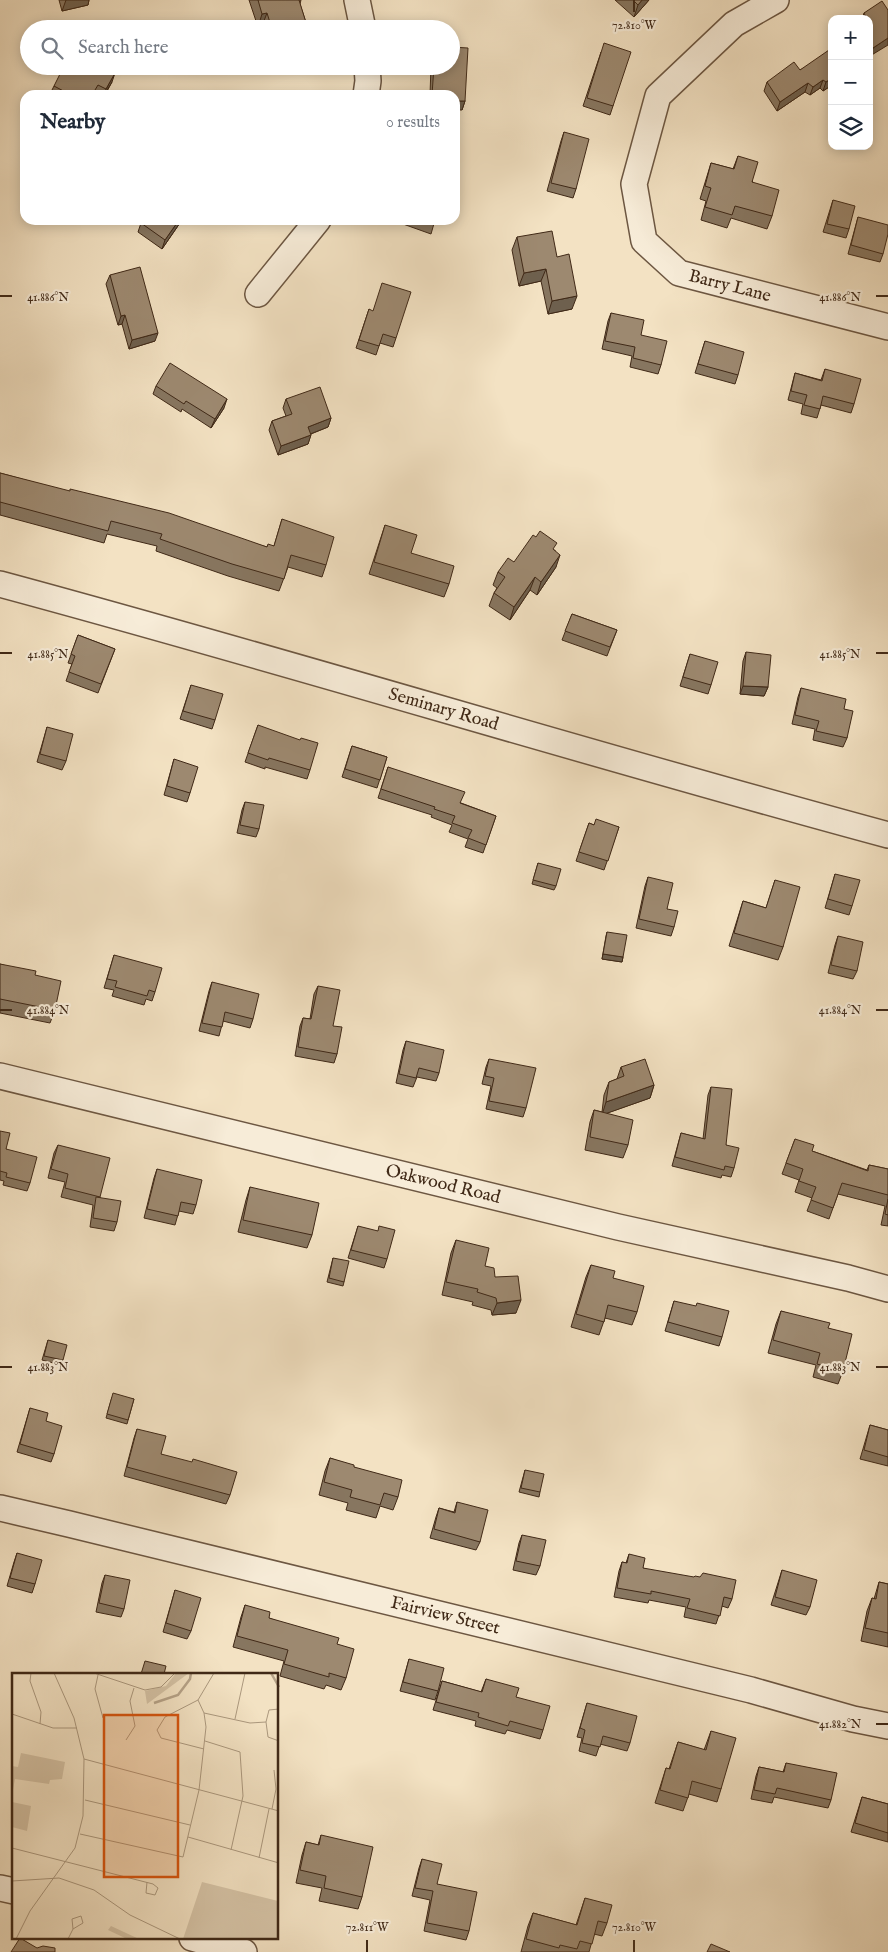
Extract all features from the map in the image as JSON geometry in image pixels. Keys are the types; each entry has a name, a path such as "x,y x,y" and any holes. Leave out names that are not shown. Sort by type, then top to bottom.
{"street":[{"path":"357,0 361,20"},
{"name":"Barry Lane","path":"776,0 734,24 658,96 634,184 644,241 679,272 888,327"},
{"path":"367,90 368,75"},
{"path":"258,294 314,225"},
{"name":"Seminary Road","path":"0,584 186,634 301,669 888,835"},
{"name":"Oakwood Road","path":"0,1076 618,1227 848,1278 888,1289"},
{"name":"Fairview Street","path":"0,1508 751,1690 853,1719 888,1726"},
{"path":"199,1940 244,1952"}],"building":[{"path":"258,0 299,0 305,20 269,20 267,13 262,14"},
{"path":"633,0 642,0 638,5"},
{"path":"882,1 888,10 888,38 873,48 873,15 865,15 864,13"},
{"path":"604,43 631,52 613,106 587,98"},
{"path":"460,48 468,48 465,101 460,101 460,90 432,90 433,75 460,75"},
{"path":"828,51 828,81 826,82 823,80 813,87 808,83 780,102 767,82 794,62 800,70"},
{"path":"60,75 114,75 106,89 98,85 95,90 62,90 54,86"},
{"path":"564,132 589,139 576,189 551,183"},
{"path":"738,156 758,162 752,182 779,190 772,216 735,206 732,215 705,207 711,188 705,186 711,163 734,169"},
{"path":"833,200 855,206 849,229 827,224"},
{"path":"858,217 888,225 888,234 883,254 851,245"},
{"path":"144,225 176,225 165,240"},
{"path":"552,231 557,257 569,254 577,296 552,301 546,269 524,273 517,237"},
{"path":"140,267 158,333 132,340 125,315 121,316 110,275"},
{"path":"382,283 411,292 396,338 383,334 379,346 359,340 369,309 373,311"},
{"path":"611,313 644,320 641,335 667,341 661,365 633,358 635,347 605,341"},
{"path":"705,341 744,352 738,375 698,364"},
{"path":"170,363 227,399 215,419 186,401 184,404 156,386"},
{"path":"825,369 861,379 854,404 823,396 820,409 804,405 807,395 791,391 795,373 822,381"},
{"path":"320,387 331,418 308,427 311,435 281,446 272,421 292,414 286,399"},
{"path":"0,473 169,513 267,547 268,544 274,546 282,519 334,537 326,565 291,555 284,579 232,564 160,539 162,534 111,521 108,531 0,502"},
{"path":"385,525 417,535 411,553 454,566 449,584 374,562"},
{"path":"540,531 557,543 553,549 560,555 541,582 535,577 514,607 494,593 505,577 498,572 508,558 514,562 533,535 536,537"},
{"path":"572,614 617,630 610,647 565,631"},
{"path":"78,635 115,649 101,684 69,672 75,656 71,654"},
{"path":"746,652 771,655 768,687 743,686"},
{"path":"690,654 718,662 711,685 683,677"},
{"path":"191,685 223,694 215,720 183,711"},
{"path":"801,688 846,699 844,709 853,711 847,738 816,731 819,721 795,715"},
{"path":"258,725 300,740 301,738 318,743 310,770 248,753"},
{"path":"47,727 73,734 66,761 40,754"},
{"path":"352,746 387,757 380,780 345,769"},
{"path":"174,759 198,767 190,793 167,786"},
{"path":"388,767 465,792 460,803 496,816 486,845 468,838 472,830 452,823 455,816 434,809 435,807 381,789"},
{"path":"245,802 264,805 259,829 240,825"},
{"path":"596,819 619,827 608,861 579,852 589,823 594,825"},
{"path":"538,863 561,869 556,886 533,880"},
{"path":"835,874 860,880 852,906 828,899"},
{"path":"648,877 673,883 667,909 678,911 674,927 639,919"},
{"path":"775,880 800,887 783,947 734,933 743,901 766,908"},
{"path":"607,932 627,935 623,957 603,954"},
{"path":"838,936 863,942 857,971 831,965"},
{"path":"114,955 162,968 155,992 149,990 147,996 115,987 117,981 107,979"},
{"path":"0,964 36,971 35,975 61,981 55,1010 0,999"},
{"path":"212,982 259,994 253,1019 225,1012 222,1027 202,1023"},
{"path":"318,986 340,990 333,1026 342,1027 337,1054 298,1047 303,1018 311,1019"},
{"path":"406,1041 444,1050 439,1073 419,1068 416,1078 399,1074"},
{"path":"489,1059 536,1068 526,1108 489,1101 494,1078 485,1076"},
{"path":"645,1059 654,1085 606,1102 609,1082 624,1076 621,1067"},
{"path":"711,1087 732,1089 726,1145 739,1148 734,1168 725,1166 724,1170 675,1157 681,1133 705,1139"},
{"path":"594,1110 633,1120 628,1145 590,1137"},
{"path":"0,1131 10,1133 6,1149 37,1157 30,1183 6,1177 7,1173 0,1171"},
{"path":"795,1139 814,1145 812,1151 868,1171 869,1165 888,1169 888,1195 842,1183 833,1208 811,1200 816,1187 799,1181 803,1169 786,1163"},
{"path":"58,1145 110,1158 100,1197 65,1188 68,1174 51,1169"},
{"path":"157,1169 202,1180 196,1205 181,1202 178,1216 147,1209"},
{"path":"250,1187 319,1203 312,1235 243,1220"},
{"path":"96,1197 121,1201 117,1222 93,1218"},
{"path":"888,1199 888,1215 885,1214"},
{"path":"358,1226 378,1231 379,1226 395,1230 387,1259 351,1250"},
{"path":"456,1240 489,1248 485,1266 494,1268 495,1277 518,1276 521,1300 497,1303 496,1298 477,1292 478,1289 446,1282"},
{"path":"333,1258 349,1261 344,1282 329,1278"},
{"path":"591,1265 615,1271 613,1278 644,1286 637,1312 608,1305 604,1322 576,1314"},
{"path":"674,1301 696,1306 697,1303 729,1311 722,1337 668,1322"},
{"path":"781,1311 830,1323 828,1328 852,1334 843,1371 817,1364 820,1353 773,1340"},
{"path":"48,1340 67,1345 63,1360 44,1356"},
{"path":"113,1393 134,1399 128,1420 107,1414"},
{"path":"30,1408 48,1413 46,1421 62,1426 54,1454 20,1444"},
{"path":"870,1425 888,1430 888,1457 864,1450"},
{"path":"137,1429 166,1436 161,1454 192,1462 193,1459 237,1472 230,1495 127,1467"},
{"path":"330,1458 354,1465 354,1467 402,1480 398,1497 384,1493 380,1505 350,1497 352,1490 324,1482"},
{"path":"525,1470 544,1474 540,1492 521,1488"},
{"path":"457,1502 488,1510 480,1542 434,1529 439,1508 455,1513"},
{"path":"522,1535 546,1540 540,1566 516,1561"},
{"path":"17,1553 42,1560 35,1584 10,1578"},
{"path":"629,1554 645,1558 643,1568 694,1577 700,1577 703,1573 736,1580 732,1599 724,1597 720,1616 687,1608 690,1599 651,1591 651,1594 617,1588 622,1562 627,1563"},
{"path":"782,1570 817,1580 810,1607 775,1597"},
{"path":"105,1575 130,1580 124,1609 99,1603"},
{"path":"879,1582 888,1584 888,1633 865,1628 872,1598 876,1599"},
{"path":"175,1590 201,1598 191,1631 166,1623"},
{"path":"245,1605 270,1612 269,1618 339,1638 337,1644 354,1649 346,1678 329,1673 329,1677 284,1664 288,1650 237,1636"},
{"path":"409,1659 444,1668 438,1691 403,1682"},
{"path":"145,1661 166,1666 164,1673 141,1673"},
{"path":"486,1679 519,1688 516,1697 550,1706 543,1730 510,1721 508,1726 478,1717 479,1713 436,1702 442,1681 482,1692"},
{"path":"587,1703 637,1716 630,1743 603,1736 600,1747 582,1743 585,1730 580,1728"},
{"path":"711,1731 736,1738 721,1789 692,1781 688,1798 660,1790 666,1768 670,1769 678,1742 706,1750"},
{"path":"786,1763 837,1773 831,1800 777,1788 775,1794 754,1790 759,1767 784,1772"},
{"path":"862,1797 888,1804 888,1833 855,1823"},
{"path":"321,1835 373,1847 362,1897 324,1888 326,1876 300,1870 306,1842 319,1845"},
{"path":"422,1859 442,1864 437,1884 477,1892 469,1931 427,1923 433,1891 415,1888"},
{"path":"585,1898 612,1905 607,1923 598,1921 592,1944 580,1941 577,1949 560,1945 559,1948 526,1939 533,1913 577,1925"},
{"path":"19,1940 23,1940 37,1948 43,1946 55,1948 55,1952 11,1952"},
{"path":"711,1944 730,1952 707,1952"}]}
